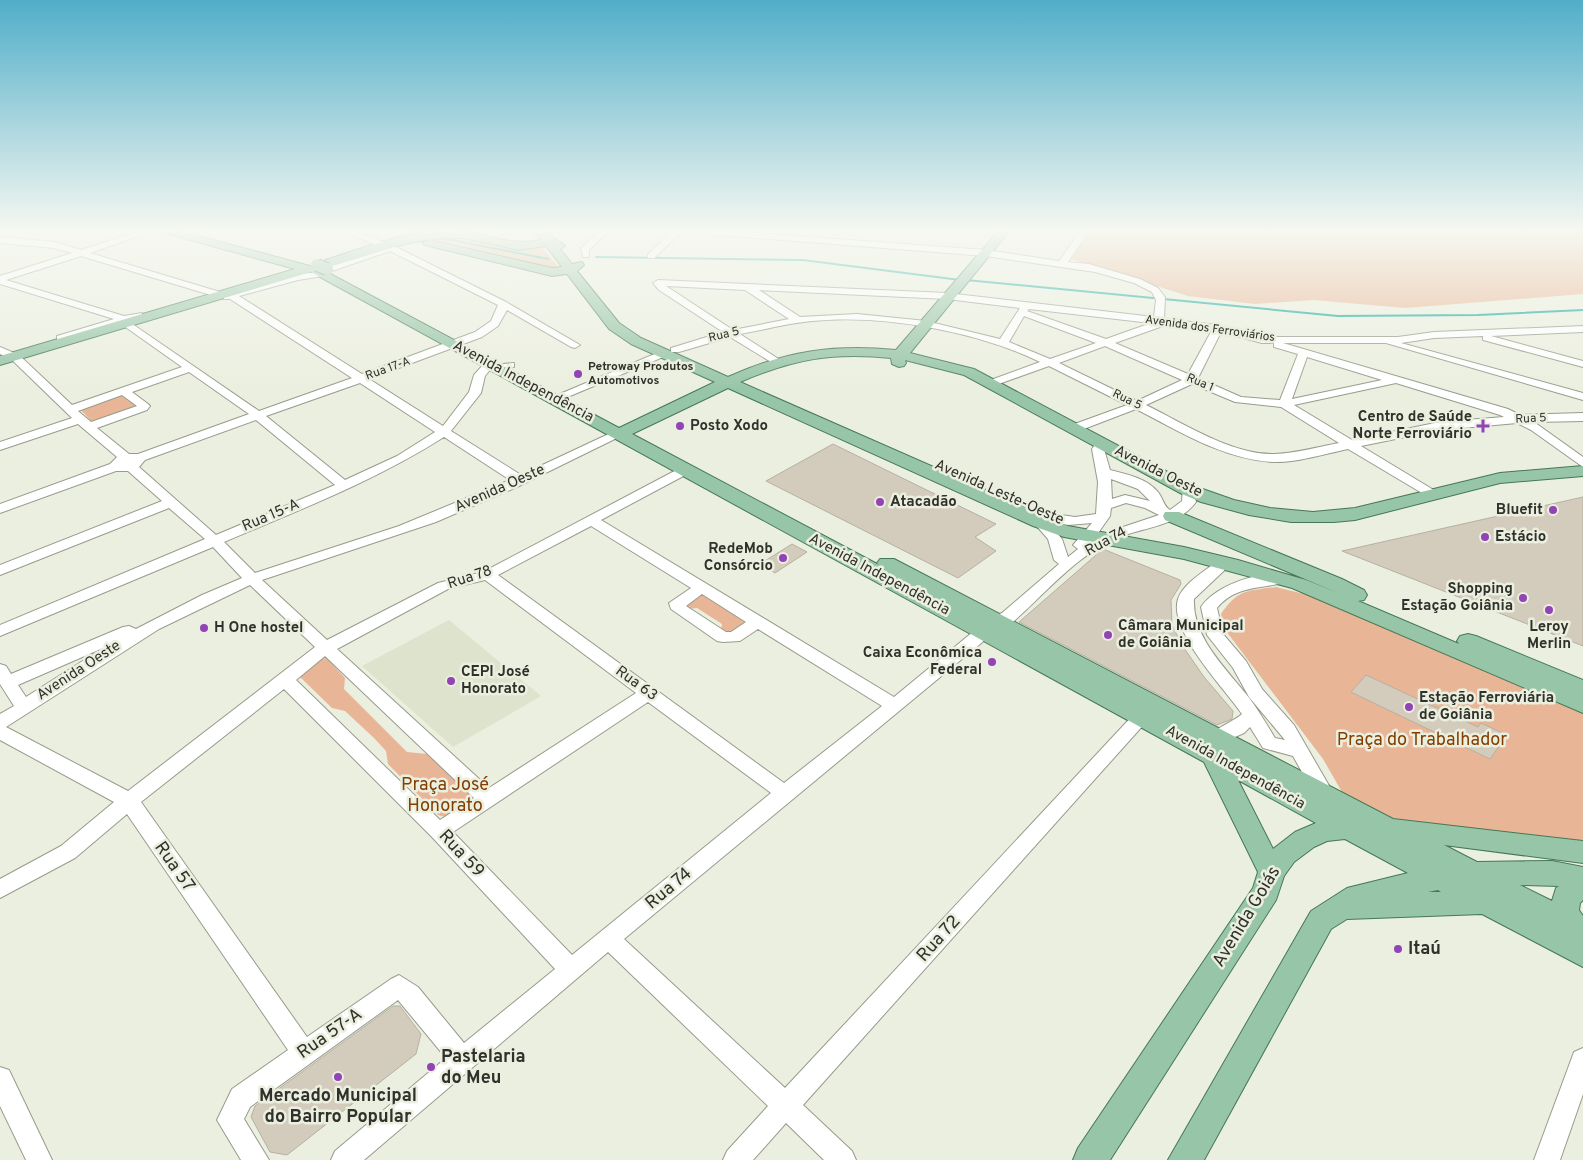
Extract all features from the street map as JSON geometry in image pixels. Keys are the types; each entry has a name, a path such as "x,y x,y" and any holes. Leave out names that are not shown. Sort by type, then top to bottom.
{"main road":[{"path":"5,355 263,283"},
{"name":"Avenida Independência","path":"345,283 459,343 510,365 560,397 1215,747 1345,828 1483,902 1580,938"},
{"name":"Avenida Leste-Oeste","path":"590,283 614,326 636,341 670,351 1064,530 1104,525 1233,553 1358,595 1583,689"},
{"path":"901,361 926,324 959,283"},
{"name":"Avenida Independência","path":"459,343 489,367 560,397"},
{"name":"Avenida Oeste","path":"624,431 733,379 776,362 838,353 901,361 930,374 944,370 969,372 1076,428 1189,493 1243,513 1277,519 1351,521 1508,484 1583,476"},
{"name":"Avenida Oeste","path":"944,370 992,389 1153,481 1189,493 1276,514 1314,517 1362,512 1500,478 1583,471"},
{"name":"Avenida Independência","path":"624,431 684,470 990,626 1141,717 1215,747 1326,797 1473,874 1580,938"},
{"path":"1214,533 1201,521 1202,516 1210,507 1220,506"},
{"path":"1166,512 1335,583 1358,595"},
{"name":"Avenida Leste-Oeste","path":"1104,525 1282,579 1341,601 1583,705"},
{"path":"1215,747 1272,872"},
{"name":"Avenida Goiás","path":"1090,1160 1266,892 1272,872 1294,845 1319,833 1345,828 1384,828 1506,841 1583,852"},
{"path":"1185,1160 1320,920 1336,908 1357,897 1438,878 1473,874 1552,873 1583,879"},
{"path":"1580,938 1565,913 1566,897 1583,884"},
{"path":"1336,908 1483,902"}],"street":[{"path":"9,283 126,322 256,414 344,486"},
{"path":"182,283 217,294"},
{"path":"57,342 256,283"},
{"path":"126,322 277,283"},
{"path":"461,283 503,304 574,345"},
{"name":"Avenida dos Ferroviários","path":"658,283 662,288 731,333"},
{"name":"Avenida dos Ferroviários","path":"662,283 947,296 1024,308 1218,328 1262,340 1380,340 1434,335 1583,329"},
{"path":"992,383 1156,325 1160,321 1160,295 1157,290 1140,283"},
{"path":"746,286 797,320"},
{"path":"857,317 876,292"},
{"path":"232,296 519,480"},
{"name":"Rua 17-A","path":"0,509 114,467 118,461 132,461 256,414 459,343 493,327 502,312 503,304"},
{"path":"1003,342 1009,336 1024,308"},
{"name":"Rua 1","path":"1024,308 1239,400 1284,404 1396,380"},
{"name":"Rua 5","path":"560,397 670,351 731,333 826,316 926,324 1003,342 1052,363 1220,446 1244,454 1282,457 1440,426 1583,416"},
{"path":"1076,428 1137,405 1191,380 1218,328"},
{"path":"1557,331 1583,338"},
{"path":"731,333 776,362"},
{"path":"1474,334 1583,364"},
{"path":"1262,340 1504,412 1535,428 1583,462"},
{"path":"1380,340 1583,397"},
{"path":"1304,352 1284,404 1432,495"},
{"path":"5,355 132,461 172,502 214,540 252,580 488,799"},
{"path":"489,367 510,365"},
{"name":"Rua 15-A","path":"0,631 344,486 400,459 445,431 475,392 480,375 489,367"},
{"path":"71,409 190,368"},
{"path":"0,446 143,408 144,406 124,391"},
{"path":"1583,403 1578,410 1583,416"},
{"name":"Avenida Oeste","path":"0,723 120,644 209,597 252,580 405,529 466,506 624,431"},
{"path":"1098,449 1105,473 1104,525"},
{"name":"Rua 78","path":"0,889 68,852 129,801 324,648 443,586 488,574 684,470"},
{"path":"1105,473 1123,478 1144,488 1153,494 1166,512"},
{"path":"1104,525 1125,499 1166,512 1186,506 1189,493"},
{"path":"0,570 172,502"},
{"name":"Rua 74","path":"990,626 999,613 1015,598 1104,525 1166,512"},
{"path":"591,520 894,705"},
{"name":"Avenida Leste-Oeste","path":"1043,520 1058,542 1061,549 1061,560"},
{"name":"Rua 74","path":"344,1160 784,793 990,626 1008,617 1090,547 1104,525"},
{"path":"1225,562 1192,590 1186,599 1188,619 1208,655 1269,743 1300,751"},
{"name":"Rua 63","path":"488,574 784,793"},
{"path":"1282,579 1252,583 1227,592 1215,597 1209,607 1215,635 1240,665 1255,693 1288,730 1326,797"},
{"path":"701,588 677,603 679,609 723,637 734,637 757,622"},
{"name":"Avenida Oeste","path":"4,676 159,622"},
{"path":"4,676 24,708"},
{"name":"Rua 59","path":"285,678 440,831 570,970"},
{"path":"440,831 649,693"},
{"path":"1215,747 1252,716"},
{"name":"Rua 72","path":"736,1160 1141,717"},
{"name":"Rua 57","path":"0,732 129,801 303,1052"},
{"path":"610,940 843,1160"},
{"name":"Rua 57-A","path":"256,1160 230,1120 241,1098 303,1052 399,986 410,995 463,1060"},
{"path":"1547,1160 1583,1060"},
{"path":"0,1079 39,1160"}],"shaded area":[{"name":"CEPI José Honorato","path":"449,620 541,696 453,747 362,666"}],"green space":[{"path":"1148,283 1583,283 1583,294 1405,308 1314,300 1255,304 1188,296"},
{"path":"123,393 140,407 92,422 79,408"},
{"name":"Praça do Trabalhador","path":"1276,587 1312,596 1583,712 1583,844 1411,828 1346,799 1323,759 1226,631 1221,614 1233,600 1250,591"},
{"path":"704,595 744,619 744,624 732,632 725,633 721,630 722,624 697,608 687,609 683,604 695,596"},
{"name":"Praça José Honorato","path":"327,658 345,678 344,689 407,752 427,754 470,794 472,802 448,818 438,815 388,764 386,751 374,738 345,711 332,708 300,677 319,659"}],"building":[{"name":"Atacadão","path":"833,444 996,524 975,537 996,551 958,578 766,481"},
{"name":"Shopping Estação Goiânia","path":"1583,497 1583,646 1342,551"},
{"name":"RedeMob Consórcio","path":"792,544 807,552 775,573 760,564"},
{"name":"Câmara Municipal de Goiânia","path":"1103,549 1180,580 1181,584 1171,600 1172,625 1182,645 1204,677 1233,711 1232,719 1217,725 1019,622"},
{"name":"Estação Ferroviária de Goiânia","path":"1366,675 1478,727 1481,723 1507,735 1490,759 1351,692"},
{"name":"Mercado Municipal do Bairro Popular","path":"393,1006 400,1006 421,1034 416,1054 287,1155 270,1152 251,1117 255,1106"}],"waterway":[{"path":"998,283 1338,316 1478,315 1583,310"}],"place":[{"name":"Petroway Produtos Automotivos","path":"578,374"},
{"name":"Posto Xodo","path":"680,426"},
{"name":"Centro de Saúde Norte Ferroviário","path":"1483,426"},
{"name":"Atacadão","path":"880,502"},
{"name":"Bluefit","path":"1553,510"},
{"name":"Estácio","path":"1485,537"},
{"name":"RedeMob Consórcio","path":"783,558"},
{"name":"Shopping Estação Goiânia","path":"1523,598"},
{"name":"Leroy Merlin","path":"1549,610"},
{"name":"H One hostel","path":"204,628"},
{"name":"Câmara Municipal de Goiânia","path":"1108,635"},
{"name":"Caixa Econômica Federal","path":"992,662"},
{"name":"CEPI José Honorato","path":"451,681"},
{"name":"Estação Ferroviária de Goiânia","path":"1409,707"},
{"name":"Itaú","path":"1398,949"},
{"name":"Pastelaria do Meu","path":"431,1067"},
{"name":"Mercado Municipal do Bairro Popular","path":"338,1077"}]}
